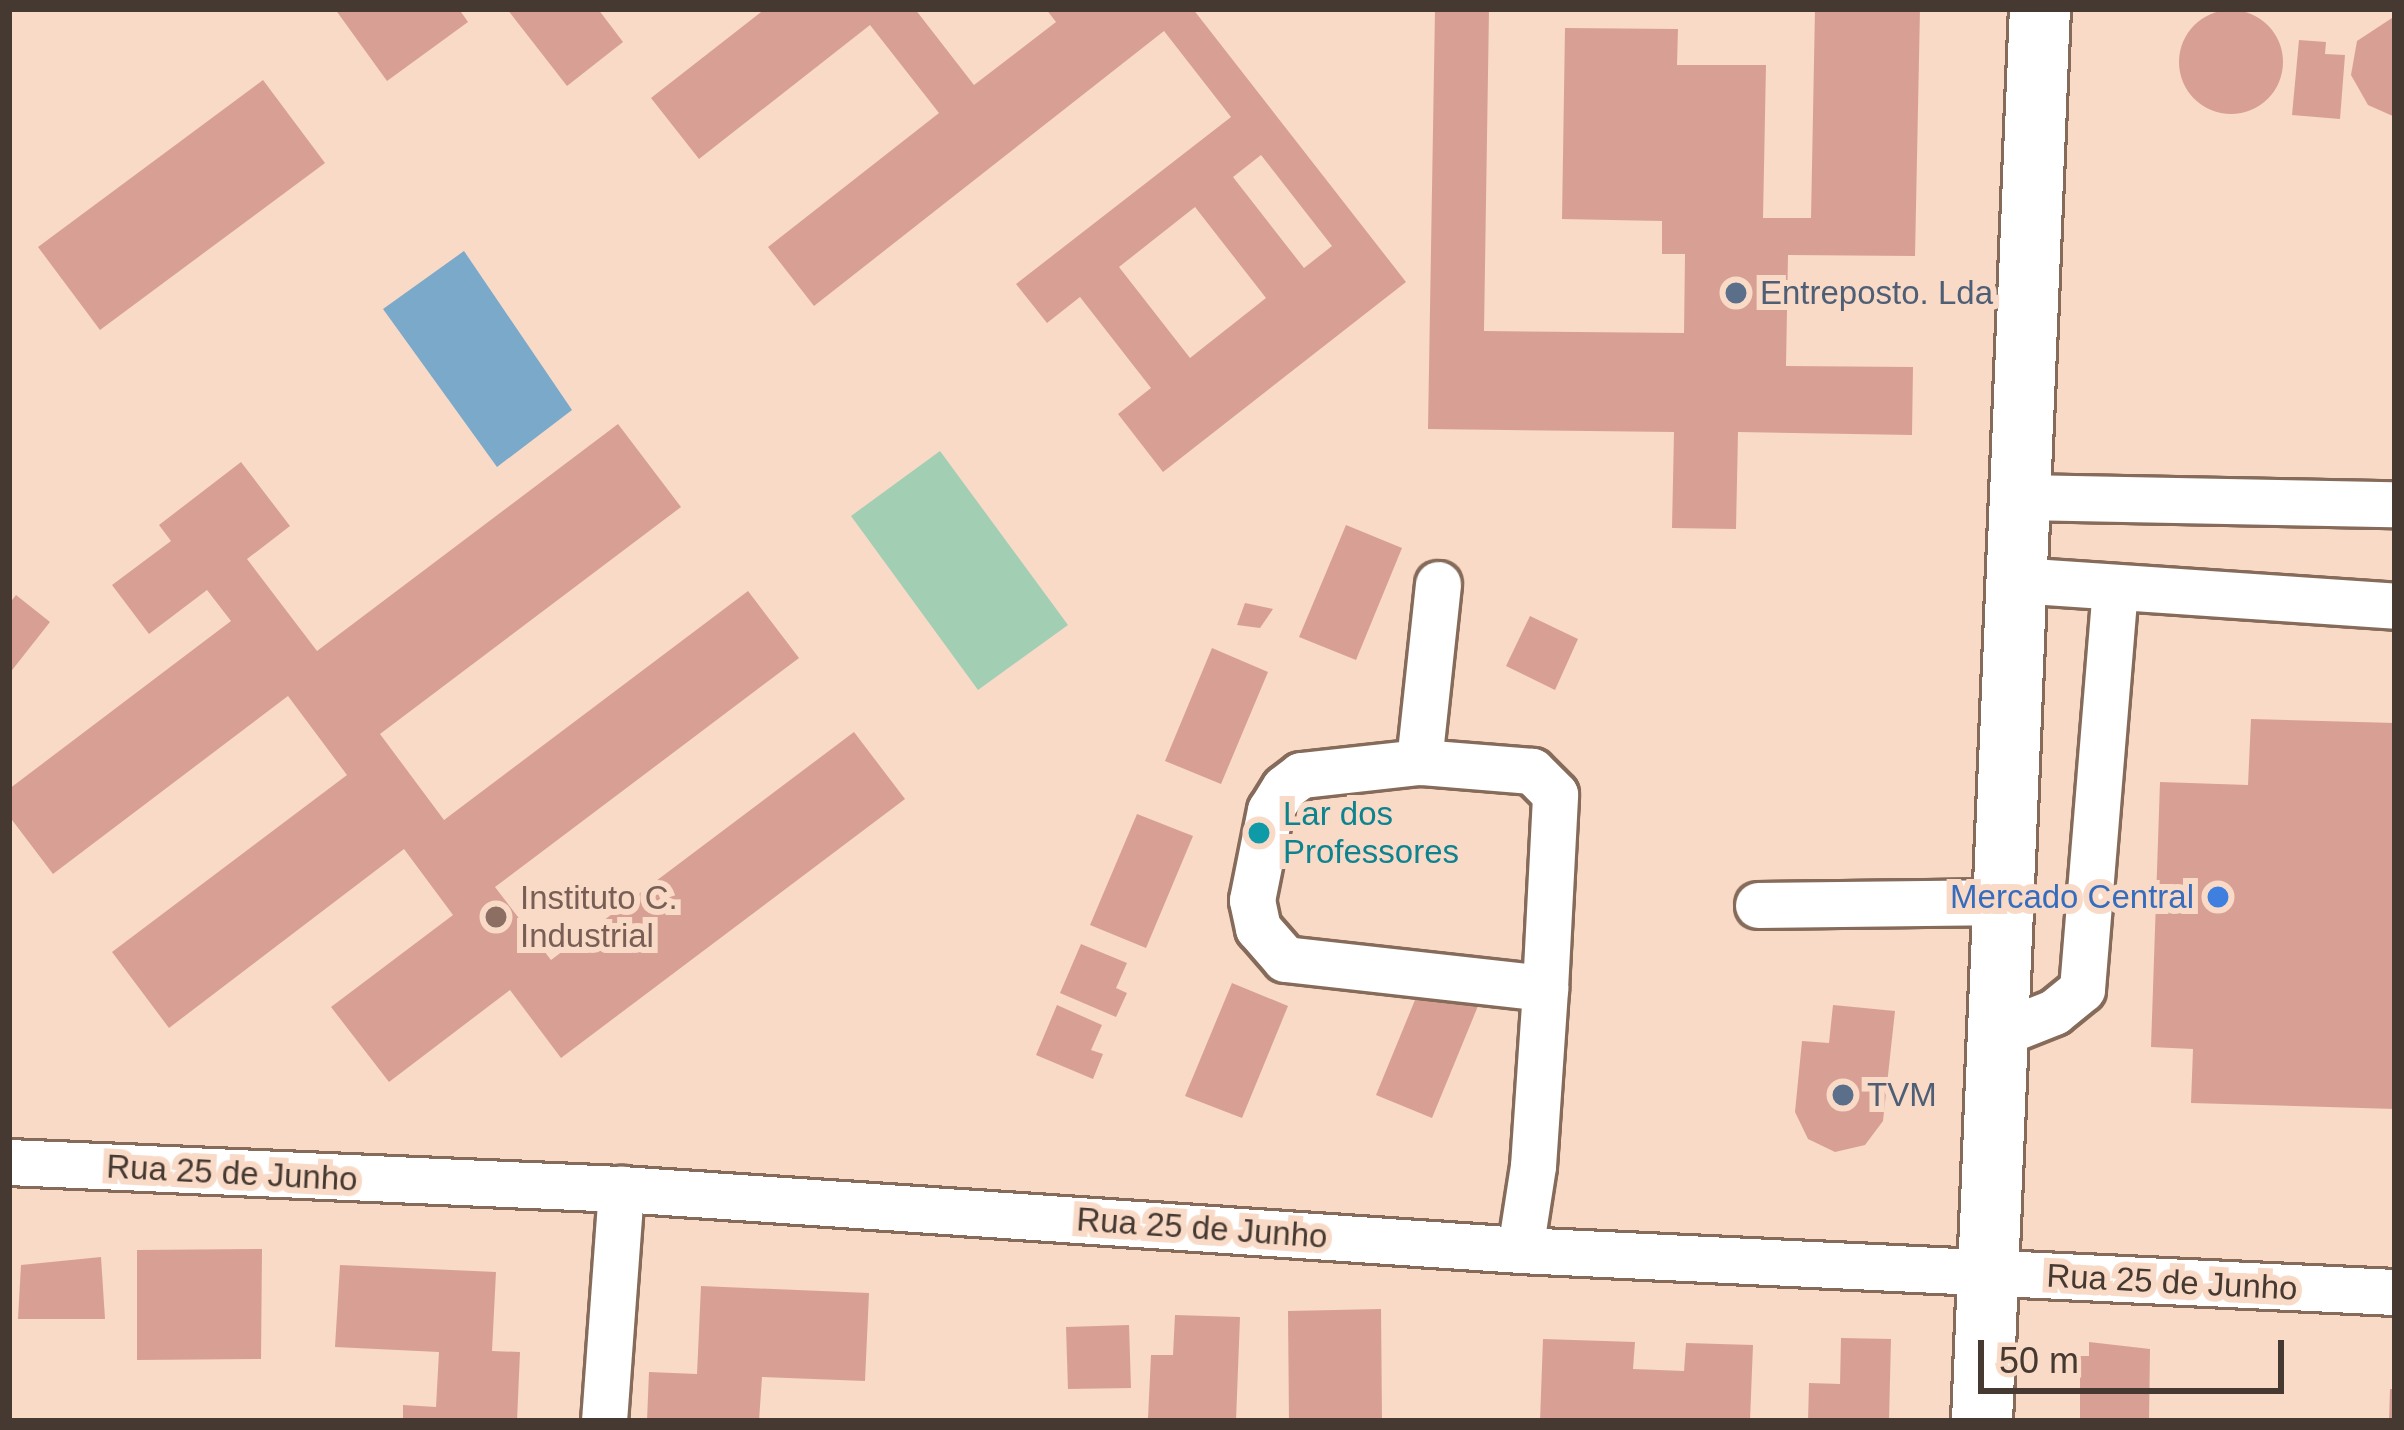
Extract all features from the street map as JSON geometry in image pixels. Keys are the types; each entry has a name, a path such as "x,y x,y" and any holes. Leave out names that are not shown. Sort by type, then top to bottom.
{"main road":[{"path":"1982,1421 2007,902 2040,9"}],"street":[{"path":"2019,496 2395,504"},
{"path":"2017,580 2395,606"},
{"path":"1419,762 1438,584"},
{"path":"2001,1033 2054,1012 2081,989 2115,588"},
{"path":"1520,1250 1545,988 1555,794 1532,771 1419,762 1301,775 1284,788 1270,810 1252,900 1258,928 1285,959 1545,988"},
{"path":"1758,904 2007,902"},
{"name":"Rua 25 de Junho","path":"9,1162 621,1189 1520,1250 2395,1292"},
{"path":"604,1421 621,1189"}],"green space":[{"path":"940,451 1068,625 978,690 851,516"}],"water":[{"path":"464,251 572,410 497,467 383,309"}],"building":[{"path":"335,9 459,9 468,22 387,81"},
{"path":"507,9 598,9 623,42 567,86"},
{"path":"765,9 915,9 974,85 1056,22 1046,9 1193,9 1406,282 1163,472 1118,414 1151,388 1080,297 1047,323 1016,284 1231,117 1164,31 814,306 768,247 939,113 870,25 699,159 651,98","holes":["1261,155 1332,246 1304,268 1233,177","1195,207 1266,298 1190,358 1119,267"]},
{"name":"Entreposto. Lda","path":"1435,9 1489,9 1484,331 1684,333 1685,254 1662,254 1662,221 1562,219 1565,28 1678,29 1677,65 1766,65 1763,218 1811,218 1815,9 1920,9 1915,256 1788,255 1786,366 1913,367 1912,435 1738,432 1736,529 1672,528 1674,432 1428,429"},
{"path":"2231,10 2251,14 2268,25 2279,42 2283,62 2279,82 2268,99 2251,110 2231,114 2211,110 2194,99 2183,82 2179,62 2183,42 2194,25 2211,14"},
{"path":"2395,16 2395,117 2368,105 2351,75 2357,41"},
{"path":"2299,40 2326,42 2325,54 2345,55 2340,119 2292,115"},
{"path":"263,80 325,163 100,330 38,247"},
{"path":"618,424 681,507 380,734 444,820 748,591 799,658 495,887 551,960 854,732 905,799 561,1058 510,990 389,1082 331,1007 453,915 404,849 169,1028 112,952 347,775 288,696 53,874 9,816 9,789 231,621 207,590 149,634 112,585 171,541 159,525 241,462 290,526 247,559 317,651"},
{"path":"1346,525 1402,548 1356,660 1299,637"},
{"path":"16,595 50,622 9,674 9,604"},
{"path":"1245,603 1273,609 1260,628 1237,625"},
{"path":"1530,616 1578,639 1555,690 1506,666"},
{"path":"1212,648 1268,672 1221,784 1165,761"},
{"path":"2251,719 2395,723 2395,1109 2191,1103 2193,1049 2151,1047 2160,782 2248,785"},
{"path":"1137,814 1193,836 1146,948 1090,925"},
{"path":"1081,944 1127,963 1116,988 1127,993 1116,1017 1060,993"},
{"path":"1232,983 1288,1006 1242,1118 1185,1096"},
{"path":"1422,983 1478,1006 1432,1118 1376,1095"},
{"path":"1057,1005 1102,1025 1091,1050 1103,1054 1093,1079 1036,1055"},
{"path":"1833,1005 1895,1011 1883,1121 1865,1145 1835,1152 1808,1139 1795,1112 1802,1041 1829,1043"},
{"path":"262,1249 261,1359 137,1360 137,1250"},
{"path":"101,1257 105,1319 18,1319 21,1265"},
{"path":"340,1265 496,1272 492,1351 520,1352 517,1421 403,1421 403,1405 436,1407 439,1352 335,1347"},
{"path":"701,1286 869,1293 865,1381 762,1377 759,1421 647,1421 649,1372 697,1374"},
{"path":"1381,1309 1382,1421 1289,1421 1288,1311"},
{"path":"1175,1315 1240,1317 1236,1421 1148,1418 1151,1355 1173,1355"},
{"path":"1129,1325 1131,1388 1068,1389 1066,1327"},
{"path":"1841,1338 1891,1339 1889,1421 1808,1421 1809,1383 1840,1384"},
{"path":"1543,1339 1635,1342 1633,1369 1684,1371 1686,1343 1753,1345 1750,1421 1540,1421"},
{"path":"2089,1342 2150,1349 2149,1421 2080,1421 2080,1356 2089,1356"},
{"path":"2390,1389 2395,1389 2395,1421 2389,1421"}],"place":[{"name":"Entreposto. Lda","path":"1736,293"},
{"name":"Lar dos Professores","path":"1259,833"},
{"name":"Mercado Central","path":"2218,897"},
{"name":"Instituto C. Industrial","path":"496,917"},
{"name":"TVM","path":"1843,1095"}]}
